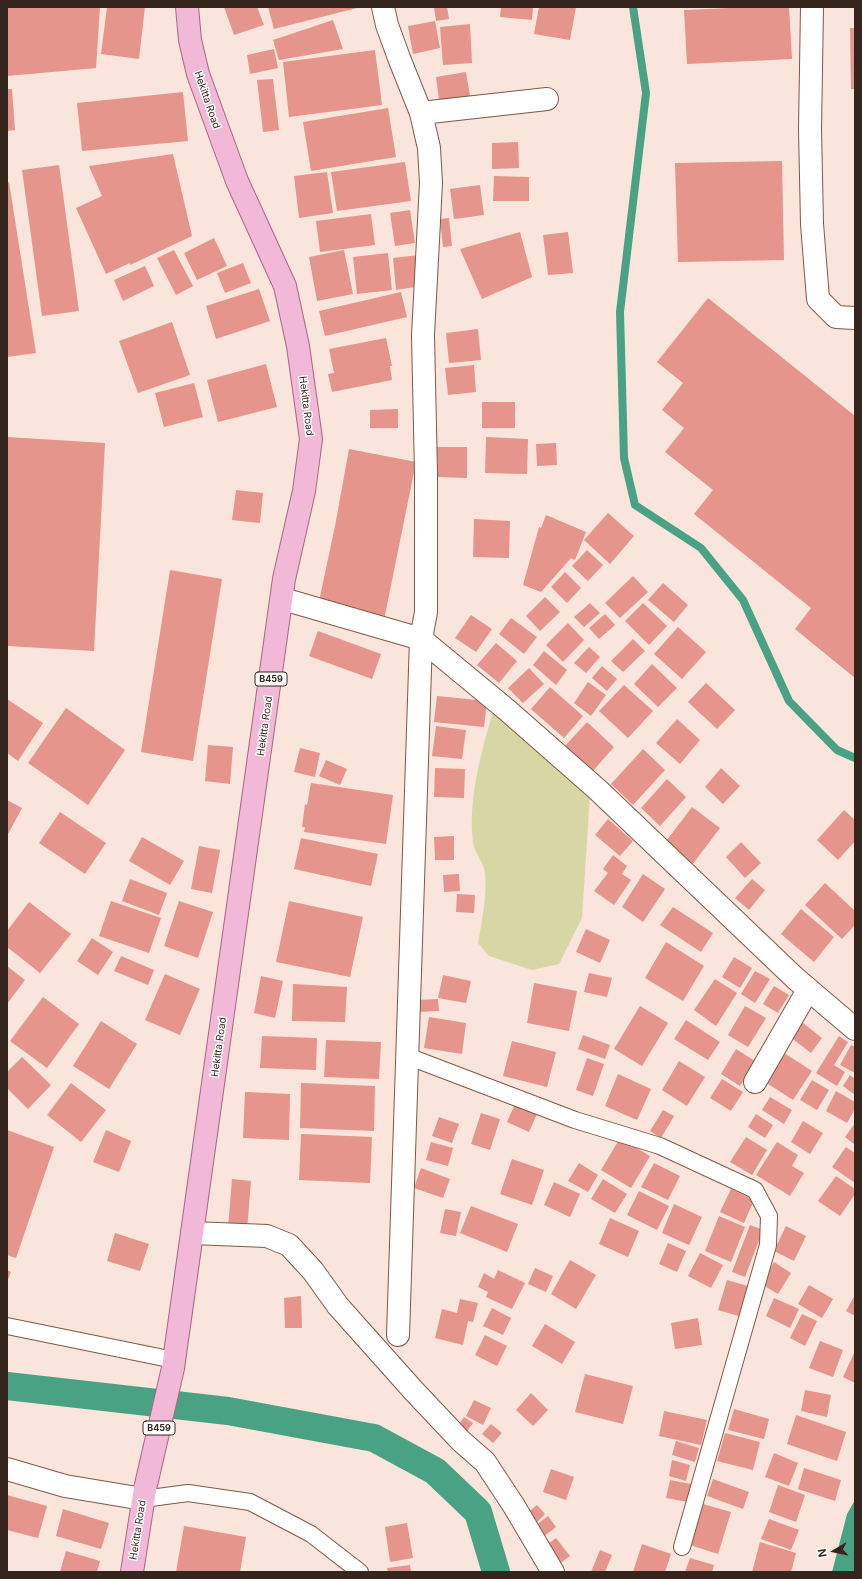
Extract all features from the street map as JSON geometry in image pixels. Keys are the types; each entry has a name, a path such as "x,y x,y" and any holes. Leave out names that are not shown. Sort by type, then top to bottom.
{"main road":[{"name":"Hekitta Road","path":"174,1364 283,599 284,579 304,491 310,439 298,346 285,286 237,181 205,96 190,40 187,7"},
{"name":"B459","path":"144,1494 174,1364"},
{"name":"Hekitta Road","path":"132,1572 144,1494"}],"street":[{"path":"383,7 394,45 421,112 429,148 431,183 423,335 426,473 426,612 421,639 398,1335"},
{"path":"812,7 810,129 812,224 818,299 836,317 854,318"},
{"path":"421,112 547,99"},
{"path":"283,599 421,639 507,710 598,790 808,990 855,1029"},
{"path":"755,1082 808,990"},
{"path":"192,1233 268,1236 289,1246 314,1271 338,1306 413,1390 461,1441 485,1462 514,1506 553,1572"},
{"path":"7,1469 65,1486 144,1494"}],"lane":[{"path":"407,1056 575,1120 660,1146 755,1190 769,1216 768,1245 682,1547"},
{"path":"7,1326 174,1364"},
{"path":"144,1494 188,1493 250,1502 311,1534 360,1572"}],"shaded area":[{"path":"493,712 503,718 590,795 582,918 559,964 532,970 489,956 478,943 484,908 485,873 473,842 472,810 480,760"},
{"path":"855,1500 855,1572 832,1572 847,1514"}],"building":[{"path":"7,7 100,7 96,68 7,76"},
{"path":"107,7 145,7 139,59 101,54"},
{"path":"224,7 257,7 264,25 234,35"},
{"path":"268,7 357,7 357,8 274,29"},
{"path":"434,7 447,7 449,19 436,21"},
{"path":"501,7 533,7 532,20 500,17"},
{"path":"539,7 576,7 570,40 534,34"},
{"path":"789,7 792,59 687,64 684,10"},
{"path":"333,20 343,49 279,60 273,40"},
{"path":"435,21 440,48 413,54 408,26"},
{"path":"470,24 472,63 443,65 440,27"},
{"path":"850,28 855,28 855,89 851,89"},
{"path":"274,49 278,68 250,74 247,55"},
{"path":"375,50 382,105 289,117 283,62"},
{"path":"466,72 470,96 439,100 436,77"},
{"path":"273,79 279,130 263,132 257,80"},
{"path":"7,89 12,89 15,130 7,131"},
{"path":"183,92 188,141 82,151 77,103"},
{"path":"388,108 396,157 311,171 303,122"},
{"path":"518,142 519,168 492,169 492,143"},
{"path":"173,154 192,236 130,265 130,263 106,274 76,208 102,196 89,166"},
{"path":"782,161 784,260 678,262 675,163"},
{"path":"405,162 411,201 337,211 331,172"},
{"path":"59,165 79,311 42,316 22,170"},
{"path":"327,172 333,213 299,218 294,176"},
{"path":"494,176 529,177 529,201 493,201"},
{"path":"9,182 36,353 7,357 7,183"},
{"path":"480,185 484,215 454,219 450,189"},
{"path":"410,210 415,243 395,246 390,213"},
{"path":"371,214 375,245 320,252 316,221"},
{"path":"449,218 452,246 443,247 440,219"},
{"path":"520,232 532,277 482,299 460,249"},
{"path":"568,232 573,273 548,275 543,235"},
{"path":"214,238 227,266 197,280 184,253"},
{"path":"174,250 193,286 176,295 157,258"},
{"path":"344,250 353,294 317,301 309,257"},
{"path":"388,253 392,290 357,294 353,257"},
{"path":"419,255 422,286 396,290 393,258"},
{"path":"243,263 251,283 225,293 217,273"},
{"path":"145,266 154,286 123,301 114,280"},
{"path":"259,289 270,321 216,339 206,306"},
{"path":"401,292 407,317 325,336 319,311"},
{"path":"708,298 855,416 855,678 795,629 811,608 694,514 713,490 665,452 684,428 662,410 683,383 657,362"},
{"path":"172,322 190,375 138,393 119,341"},
{"path":"478,329 481,360 449,363 446,333"},
{"path":"386,338 392,366 390,366 392,380 332,392 328,374 334,373 329,349"},
{"path":"266,364 277,407 218,422 207,380"},
{"path":"474,365 476,392 448,395 445,368"},
{"path":"194,383 203,417 164,427 155,393"},
{"path":"482,402 515,402 515,428 482,428"},
{"path":"398,409 398,428 370,428 370,410"},
{"path":"7,437 105,443 94,651 7,646"},
{"path":"486,437 528,439 527,474 485,473"},
{"path":"556,443 557,465 537,466 536,444"},
{"path":"436,447 467,447 467,478 436,477"},
{"path":"349,449 416,462 384,620 318,606"},
{"path":"236,490 263,493 260,523 232,520"},
{"path":"608,513 634,536 610,564 584,540"},
{"path":"546,515 586,532 575,560 571,558 541,592 523,585 539,527 541,528"},
{"path":"474,519 510,521 509,558 473,557"},
{"path":"587,550 603,565 588,581 572,566"},
{"path":"170,570 222,579 193,761 141,752"},
{"path":"565,572 581,588 567,603 551,587"},
{"path":"633,576 648,592 620,618 605,603"},
{"path":"663,583 688,605 674,622 648,600"},
{"path":"545,597 560,612 540,631 526,616"},
{"path":"590,603 600,613 584,627 574,617"},
{"path":"643,603 667,626 649,645 625,621"},
{"path":"605,614 615,625 599,639 589,628"},
{"path":"471,615 492,629 476,652 455,638"},
{"path":"511,618 537,637 524,654 499,634"},
{"path":"568,623 584,640 563,662 546,645"},
{"path":"678,627 706,652 682,679 654,654"},
{"path":"318,631 381,654 372,679 309,656"},
{"path":"633,639 645,651 623,672 611,661"},
{"path":"496,643 517,661 499,683 477,665"},
{"path":"589,647 600,657 586,673 574,663"},
{"path":"544,651 567,670 556,685 533,665"},
{"path":"652,664 677,688 658,707 634,684"},
{"path":"602,666 617,679 607,691 592,678"},
{"path":"529,668 544,684 523,703 508,688"},
{"path":"588,682 606,695 591,716 574,703"},
{"path":"706,683 735,710 717,729 688,702"},
{"path":"624,685 653,711 628,738 599,711"},
{"path":"550,687 583,716 564,738 531,709"},
{"path":"437,696 487,701 484,727 434,722"},
{"path":"7,699 43,723 18,761 7,753"},
{"path":"66,708 125,750 88,805 28,763"},
{"path":"677,719 700,740 680,764 656,743"},
{"path":"587,722 614,747 592,772 564,747"},
{"path":"436,726 466,730 462,759 432,756"},
{"path":"208,745 233,747 230,784 205,781"},
{"path":"300,748 320,753 315,777 294,772"},
{"path":"643,749 665,770 633,805 611,784"},
{"path":"326,760 347,769 340,785 319,776"},
{"path":"435,768 465,769 464,798 434,797"},
{"path":"721,768 740,786 723,804 705,787"},
{"path":"667,779 686,797 660,826 641,808"},
{"path":"311,783 393,795 386,844 304,832 305,827 302,827 305,804 307,805"},
{"path":"7,800 22,808 7,836"},
{"path":"692,807 720,828 692,865 664,844"},
{"path":"844,810 855,820 855,841 838,860 817,840"},
{"path":"60,812 106,843 85,874 39,843"},
{"path":"608,819 633,841 620,856 595,835"},
{"path":"454,836 454,860 435,860 434,837"},
{"path":"142,837 184,861 170,885 129,861"},
{"path":"301,838 378,854 371,886 294,869"},
{"path":"741,842 761,863 745,878 726,857"},
{"path":"199,846 220,850 212,893 191,889"},
{"path":"613,855 627,866 622,874 631,880 614,905 594,891 608,873 603,869"},
{"path":"459,874 460,891 444,892 443,875"},
{"path":"643,874 665,889 643,922 622,907"},
{"path":"130,879 167,893 159,915 122,901"},
{"path":"752,879 765,890 749,910 735,898"},
{"path":"825,883 855,911 855,925 842,939 805,905"},
{"path":"457,894 475,895 474,913 456,912"},
{"path":"111,901 161,918 149,953 99,936"},
{"path":"179,901 213,912 198,958 164,946"},
{"path":"289,901 363,917 350,977 276,962"},
{"path":"29,902 71,934 40,973 7,947 7,931"},
{"path":"673,907 713,933 701,952 660,925"},
{"path":"801,909 834,937 814,962 781,934"},
{"path":"586,929 610,940 600,963 576,952"},
{"path":"92,938 113,952 98,975 77,961"},
{"path":"666,942 704,966 683,1001 645,978"},
{"path":"121,956 154,970 148,985 114,971"},
{"path":"734,957 752,968 740,988 722,977"},
{"path":"7,966 25,980 7,1004"},
{"path":"755,971 770,979 755,1003 741,994"},
{"path":"589,973 612,978 607,997 584,992"},
{"path":"165,974 200,989 180,1035 145,1020"},
{"path":"443,975 471,981 466,1003 438,998"},
{"path":"261,976 283,981 275,1018 254,1013"},
{"path":"715,979 737,993 716,1026 694,1010"},
{"path":"534,983 577,991 569,1031 527,1023"},
{"path":"293,984 347,987 345,1022 292,1021"},
{"path":"774,986 789,995 778,1013 763,1004"},
{"path":"43,997 79,1024 47,1068 10,1041"},
{"path":"438,999 439,1011 418,1012 418,1000"},
{"path":"640,1006 668,1023 642,1066 614,1049"},
{"path":"745,1006 766,1018 748,1047 728,1035"},
{"path":"429,1017 466,1023 462,1054 424,1048"},
{"path":"798,1019 822,1038 811,1053 786,1034"},
{"path":"686,1020 720,1042 708,1060 674,1039"},
{"path":"101,1021 137,1044 109,1089 73,1066"},
{"path":"583,1035 610,1045 605,1059 578,1049"},
{"path":"262,1036 317,1038 316,1070 260,1068"},
{"path":"839,1036 848,1042 834,1065 845,1072 837,1086 816,1073"},
{"path":"326,1040 381,1042 379,1079 324,1077"},
{"path":"512,1041 556,1052 547,1087 503,1076"},
{"path":"851,1045 855,1047 855,1073 840,1065"},
{"path":"736,1049 755,1061 740,1086 721,1074"},
{"path":"781,1051 812,1071 793,1100 762,1080"},
{"path":"22,1057 51,1085 28,1109 7,1088 7,1072"},
{"path":"587,1058 604,1064 593,1096 576,1090"},
{"path":"679,1061 705,1077 687,1106 662,1090"},
{"path":"618,1074 651,1089 637,1120 605,1106"},
{"path":"850,1075 855,1079 855,1095 843,1086"},
{"path":"722,1079 743,1092 731,1111 710,1098"},
{"path":"812,1080 829,1090 817,1110 800,1100"},
{"path":"71,1083 106,1110 81,1142 47,1115"},
{"path":"301,1083 375,1086 374,1131 300,1128"},
{"path":"836,1091 855,1102 855,1109 847,1123 826,1111"},
{"path":"245,1092 290,1094 289,1140 243,1138"},
{"path":"770,1097 792,1110 784,1124 762,1110"},
{"path":"515,1104 537,1114 529,1132 507,1122"},
{"path":"663,1110 674,1116 661,1138 650,1131"},
{"path":"481,1113 500,1119 490,1150 471,1144"},
{"path":"756,1114 773,1125 765,1138 748,1127"},
{"path":"439,1117 459,1124 452,1143 432,1136"},
{"path":"803,1121 823,1133 810,1154 791,1142"},
{"path":"855,1123 855,1145 845,1137"},
{"path":"7,1130 54,1147 16,1258 7,1255"},
{"path":"106,1130 131,1141 119,1172 93,1162"},
{"path":"301,1134 372,1137 370,1183 299,1180"},
{"path":"746,1137 767,1150 752,1175 730,1162"},
{"path":"620,1138 650,1156 631,1188 601,1170"},
{"path":"431,1142 453,1148 448,1166 426,1160"},
{"path":"777,1142 798,1155 792,1166 804,1173 790,1196 756,1175"},
{"path":"846,1147 855,1153 855,1183 832,1167"},
{"path":"512,1159 544,1170 532,1205 500,1194"},
{"path":"579,1163 598,1175 588,1192 568,1181"},
{"path":"654,1163 680,1176 668,1200 641,1187"},
{"path":"421,1168 450,1179 443,1198 414,1188"},
{"path":"836,1176 855,1189 855,1194 840,1216 818,1201"},
{"path":"232,1179 251,1181 247,1230 228,1228"},
{"path":"603,1179 627,1194 615,1213 591,1199"},
{"path":"554,1182 580,1194 570,1217 544,1205"},
{"path":"731,1189 754,1200 744,1223 720,1212"},
{"path":"639,1191 669,1206 657,1230 627,1215"},
{"path":"674,1204 702,1217 689,1245 662,1233"},
{"path":"471,1206 518,1224 507,1252 460,1233"},
{"path":"445,1209 461,1212 456,1236 440,1233"},
{"path":"719,1216 745,1227 731,1262 705,1251"},
{"path":"610,1218 639,1231 628,1257 599,1244"},
{"path":"750,1225 763,1230 745,1277 732,1272"},
{"path":"786,1226 806,1236 794,1261 774,1251"},
{"path":"115,1233 149,1244 140,1271 107,1261"},
{"path":"668,1243 686,1251 677,1272 659,1264"},
{"path":"700,1253 723,1265 711,1288 688,1276"},
{"path":"570,1260 596,1275 576,1309 551,1294"},
{"path":"774,1262 791,1273 778,1294 761,1284"},
{"path":"535,1268 553,1276 546,1292 528,1284"},
{"path":"7,1270 11,1272 7,1282"},
{"path":"498,1270 525,1283 512,1309 486,1297 488,1292 478,1287 484,1273 494,1279"},
{"path":"727,1280 751,1287 742,1317 718,1310"},
{"path":"809,1285 833,1299 822,1318 798,1304"},
{"path":"855,1295 855,1316 846,1311"},
{"path":"301,1296 302,1328 285,1328 284,1298"},
{"path":"774,1298 799,1309 790,1328 766,1316"},
{"path":"460,1299 478,1303 473,1322 468,1321 463,1345 435,1338 442,1309 457,1313"},
{"path":"492,1308 511,1318 503,1335 483,1326"},
{"path":"802,1314 817,1321 805,1346 790,1338"},
{"path":"698,1318 702,1345 675,1349 671,1323"},
{"path":"545,1324 575,1342 562,1364 532,1346"},
{"path":"485,1335 507,1346 497,1366 475,1355"},
{"path":"820,1341 843,1350 833,1377 809,1368"},
{"path":"855,1351 855,1383 843,1377"},
{"path":"585,1374 633,1386 623,1424 575,1412"},
{"path":"805,1390 831,1395 827,1417 801,1411"},
{"path":"531,1393 548,1410 533,1426 516,1410"},
{"path":"474,1400 491,1408 483,1425 466,1416"},
{"path":"734,1409 769,1419 764,1439 728,1430"},
{"path":"664,1411 707,1420 701,1445 659,1436"},
{"path":"796,1415 846,1432 837,1461 787,1444"},
{"path":"464,1417 473,1423 465,1434 456,1428"},
{"path":"491,1424 502,1433 493,1443 482,1434"},
{"path":"725,1433 760,1442 753,1470 717,1461"},
{"path":"676,1441 699,1448 695,1462 672,1455"},
{"path":"774,1453 798,1463 789,1486 765,1477"},
{"path":"672,1460 690,1465 686,1481 669,1476"},
{"path":"804,1468 841,1480 835,1501 798,1489"},
{"path":"551,1469 574,1477 566,1500 543,1492"},
{"path":"713,1479 749,1492 743,1509 707,1496"},
{"path":"670,1480 691,1484 688,1502 666,1498"},
{"path":"778,1485 805,1495 796,1522 769,1512"},
{"path":"7,1495 47,1506 38,1538 7,1530"},
{"path":"703,1504 731,1512 718,1554 690,1545"},
{"path":"537,1505 545,1514 535,1524 526,1514"},
{"path":"63,1509 109,1523 101,1549 56,1536"},
{"path":"548,1516 556,1527 543,1537 535,1526"},
{"path":"769,1519 799,1530 791,1550 761,1539"},
{"path":"407,1523 413,1558 390,1562 385,1527"},
{"path":"184,1526 246,1537 240,1572 176,1572"},
{"path":"556,1538 570,1556 558,1565 544,1547"},
{"path":"760,1542 796,1553 791,1572 752,1572"},
{"path":"642,1544 671,1554 665,1572 633,1572"},
{"path":"600,1550 612,1555 605,1572 591,1572"},
{"path":"66,1551 100,1561 97,1572 60,1572"},
{"path":"690,1558 714,1565 712,1572 685,1572"},
{"path":"410,1565 411,1572 388,1572 387,1568"}],"waterway":[{"path":"633,7 646,93 620,312 624,458 635,505 701,548 743,600 789,701 837,750 855,758"},
{"path":"7,1386 228,1411 374,1438 435,1471 478,1512 496,1572"}]}
